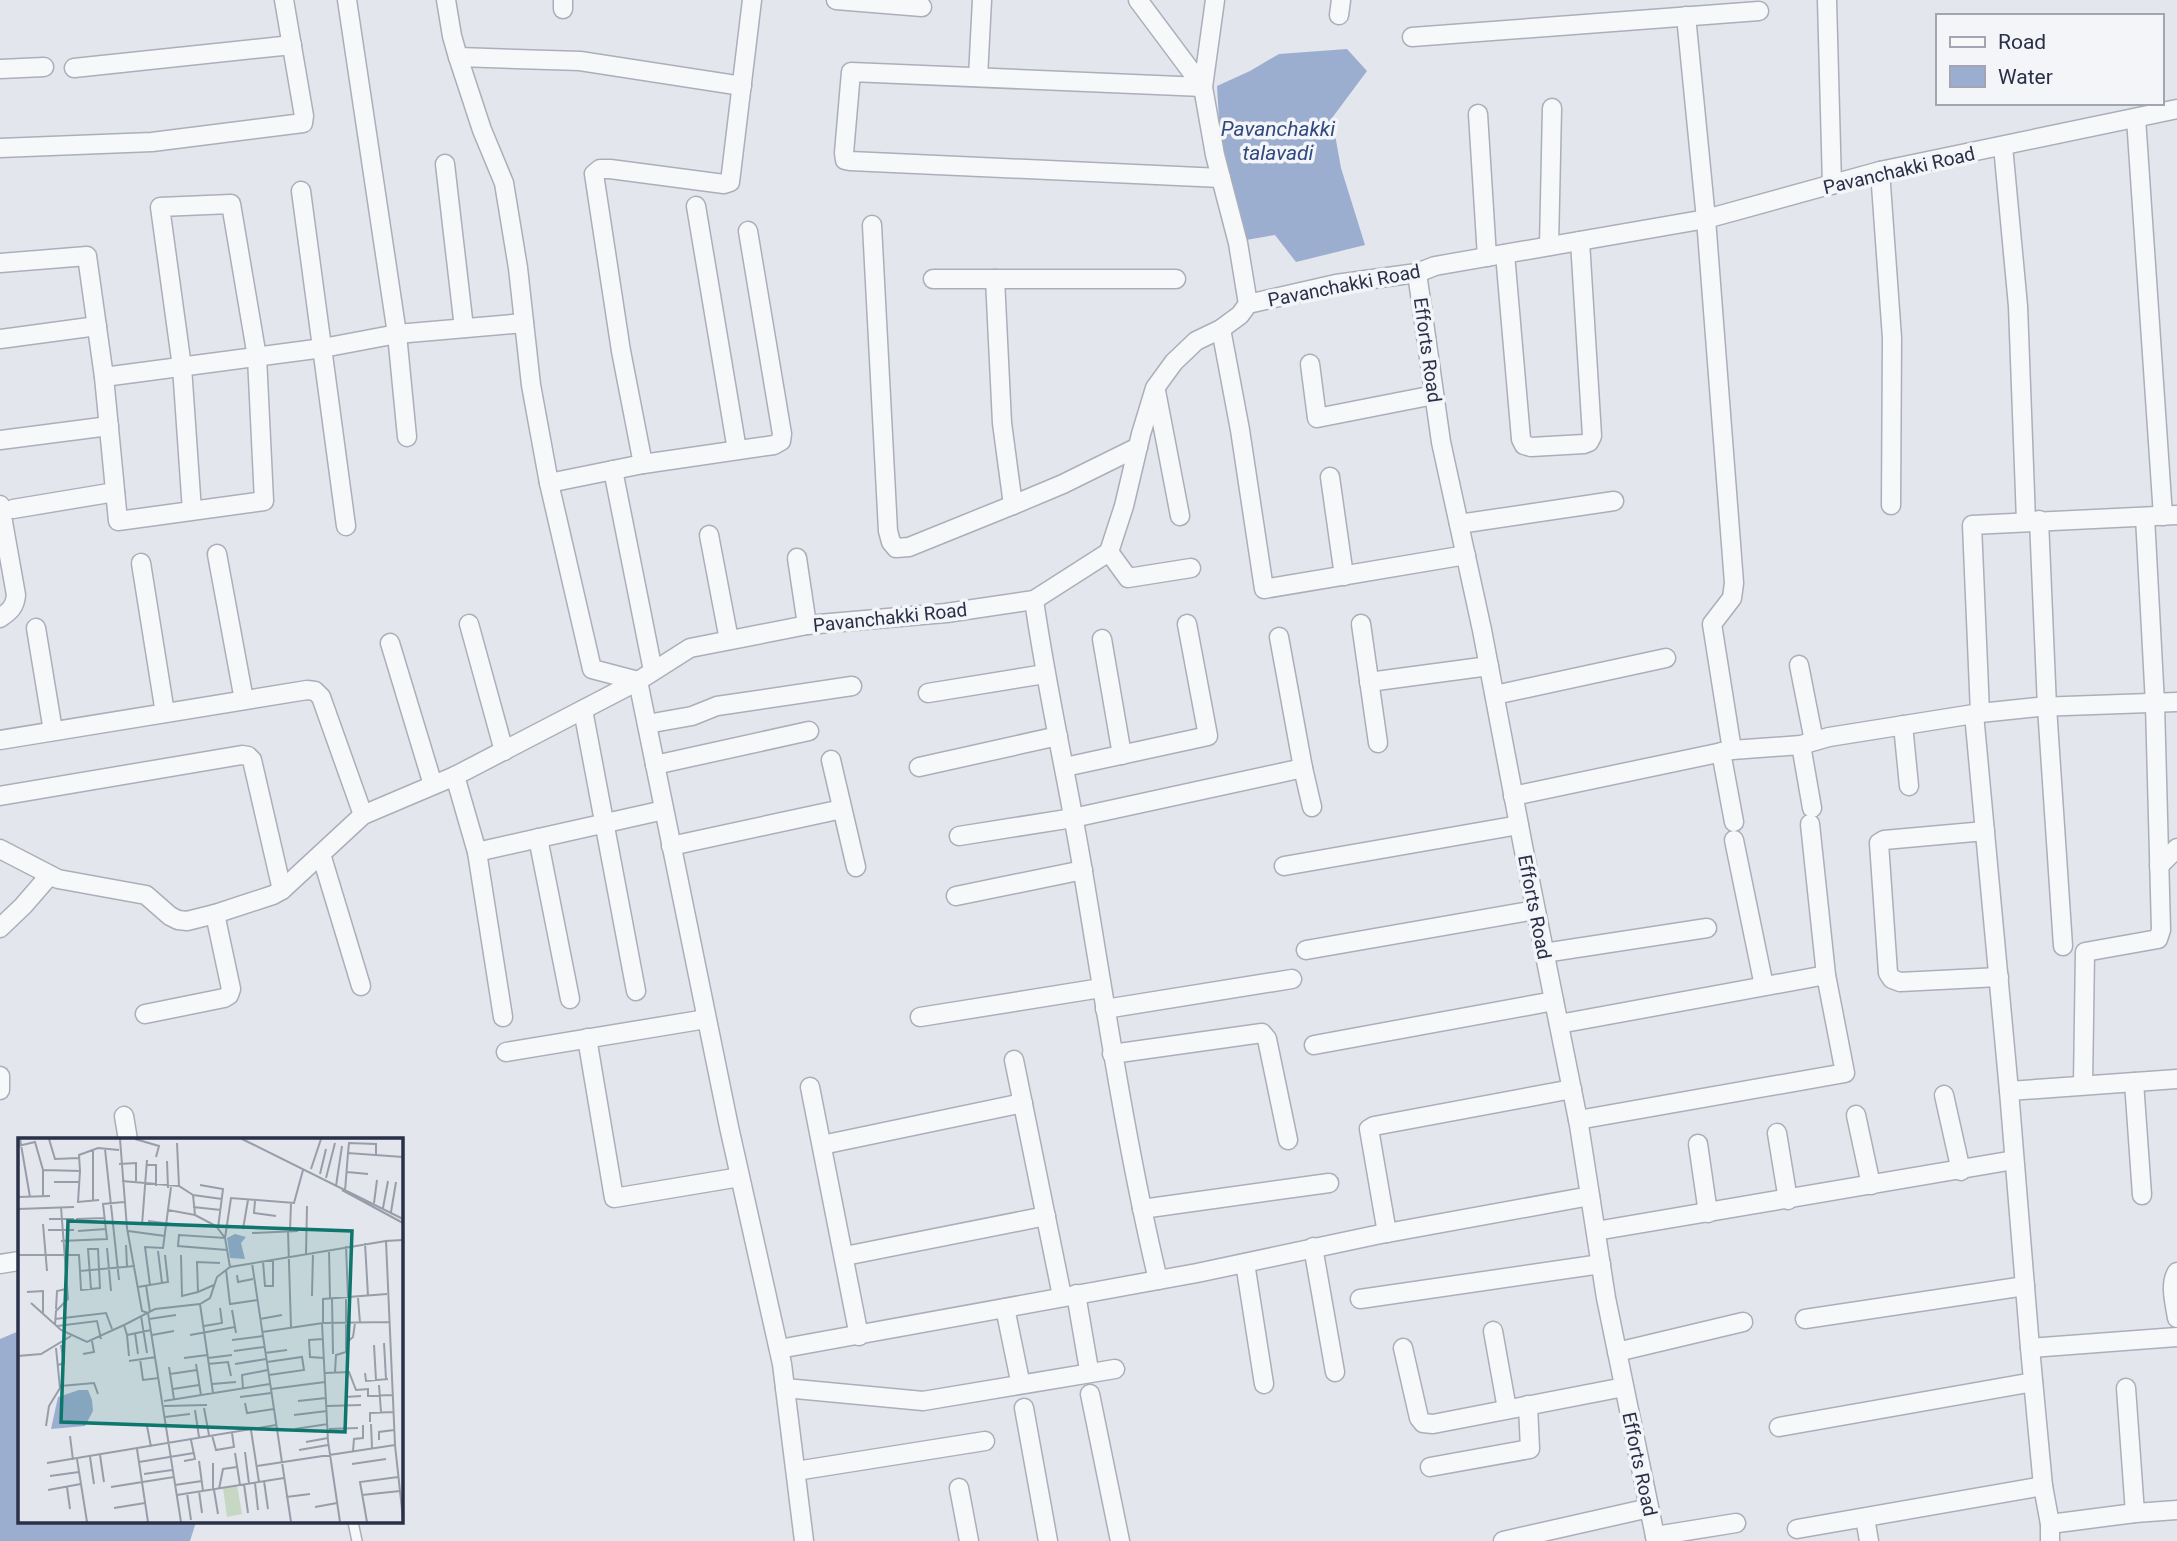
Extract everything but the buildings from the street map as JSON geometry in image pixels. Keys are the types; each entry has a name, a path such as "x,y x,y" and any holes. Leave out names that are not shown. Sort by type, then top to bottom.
{"street":[{"path":"0,148 152,142 303,123 284,0"},
{"path":"347,0 397,334 407,437"},
{"path":"446,0 458,57 482,130 504,183 518,268 531,385 549,483 592,669 646,676"},
{"path":"643,464 621,351 594,174 600,169 610,169 724,184 730,182 752,0"},
{"path":"836,0 922,7"},
{"path":"978,77 982,0"},
{"path":"1138,0 1152,9 1203,87"},
{"path":"1214,0 1203,87 1221,178 1238,243 1248,304"},
{"path":"1827,0 1832,185"},
{"path":"1412,37 1696,11 1759,11"},
{"path":"1696,11 1706,219 1735,592 1714,619 1712,631 1734,832 1764,986"},
{"path":"74,68 292,46"},
{"path":"458,57 580,61 742,86"},
{"path":"0,69 44,66"},
{"path":"1203,87 851,72 845,160 1221,178"},
{"path":"1549,246 1552,108"},
{"name":"Pavanchakki Road","path":"282,890 363,815 455,776 504,751 646,676 690,648 807,625 946,613 1034,600 1109,552 1155,388 1174,362 1196,341 1221,329 1240,315 1248,304 1336,285 1417,272 1435,266 1706,219 1880,171 2177,109"},
{"path":"1478,114 1487,257"},
{"path":"2083,1085 2085,953 2158,939 2161,930 2155,704 2162,516 2136,118"},
{"path":"2003,146 2018,306 2063,946"},
{"path":"445,164 464,328"},
{"path":"1880,171 1892,338 1891,505"},
{"path":"301,191 345,526"},
{"path":"0,263 87,256 104,377 118,521 192,511 264,501 257,358 231,204 160,207 181,367 192,511"},
{"path":"696,206 737,450"},
{"path":"872,225 888,517 891,542 896,548 909,547 1013,505 1138,447"},
{"path":"549,483 643,464 774,445 781,441 748,231"},
{"path":"1505,254 1521,439 1524,445 1531,447 1584,444 1589,442 1592,436 1580,241"},
{"name":"Efforts Road","path":"1417,272 1434,395 1572,1088 1617,1352 1655,1538"},
{"path":"933,279 1176,279"},
{"path":"995,279 1002,423 1013,505"},
{"path":"104,377 257,358 397,334 524,323"},
{"path":"0,339 97,326"},
{"path":"1221,329 1240,430 1264,589 1466,555"},
{"path":"1310,364 1317,418 1434,395"},
{"path":"1155,388 1180,516"},
{"path":"0,440 109,426"},
{"path":"612,470 646,676 647,724 706,1019 779,1349 804,1541"},
{"path":"1330,477 1344,576"},
{"path":"0,618 11,610 16,602 4,513 116,492"},
{"path":"1459,524 1614,500"},
{"path":"2162,516 1972,525 1977,714 1985,831 2033,1381 2050,1532 2135,1513 2177,1510"},
{"path":"709,535 729,640"},
{"path":"1109,552 1128,578 1191,568"},
{"path":"218,554 244,700"},
{"path":"797,558 807,625"},
{"path":"141,563 165,713"},
{"path":"1034,600 1045,674 1083,870 1112,1054 1158,1280"},
{"path":"469,624 504,751"},
{"path":"1065,767 1208,736 1187,624"},
{"path":"1361,624 1378,743"},
{"path":"36,628 53,731"},
{"path":"1279,637 1312,807"},
{"path":"1102,639 1122,755"},
{"path":"390,643 433,785"},
{"path":"1494,695 1666,658"},
{"path":"1578,1120 1845,1073 1826,975 1811,816 1808,743 1799,665"},
{"path":"1369,682 1489,666"},
{"path":"928,693 1045,674"},
{"path":"647,724 692,716 717,706 852,686"},
{"path":"0,740 307,690 316,691 321,697 363,815"},
{"path":"1513,796 1727,751 1808,743 1829,737 1977,714 2177,702"},
{"path":"583,710 636,991"},
{"path":"1903,725 1909,786"},
{"path":"655,765 808,731"},
{"path":"919,768 1058,736"},
{"path":"0,796 248,756 252,760 282,890 187,921 170,916 152,899 137,892 47,879 0,849"},
{"path":"831,760 856,867"},
{"path":"959,836 1073,818 1303,768"},
{"path":"455,776 477,852 503,1017"},
{"path":"671,845 842,809"},
{"path":"477,852 664,810"},
{"path":"1284,866 1519,825"},
{"path":"1985,831 1884,840 1880,843 1888,973 1892,979 1900,982 1999,977"},
{"path":"538,838 570,999"},
{"path":"2159,866 2177,848"},
{"path":"321,854 361,986"},
{"path":"956,896 1083,870"},
{"path":"0,928 47,879"},
{"path":"1306,950 1535,909"},
{"path":"145,1014 229,995 231,989 215,914"},
{"path":"1544,953 1707,928"},
{"path":"1559,1024 1826,975"},
{"path":"1105,1009 1292,979"},
{"path":"920,1017 1101,988"},
{"path":"1314,1045 1554,1001"},
{"path":"506,1052 706,1019"},
{"path":"1112,1054 1262,1032 1267,1039 1289,1140"},
{"path":"587,1038 614,1198 740,1177"},
{"path":"1014,1060 1046,1216 1088,1364"},
{"path":"0,1076 0,1090"},
{"path":"2009,1091 2177,1079"},
{"path":"2134,1082 2141,1195"},
{"path":"810,1087 859,1336"},
{"path":"1387,1233 1369,1129 1572,1088"},
{"path":"1944,1096 1961,1171"},
{"path":"821,1145 1023,1103"},
{"path":"1856,1115 1871,1185"},
{"path":"124,1116 128,1138"},
{"path":"1777,1133 1788,1200"},
{"path":"1698,1144 1708,1213"},
{"path":"1596,1231 2014,1160"},
{"path":"1142,1209 1329,1183"},
{"path":"779,1349 1158,1280 1313,1247 1590,1196"},
{"path":"845,1256 1046,1216"},
{"path":"1313,1247 1335,1372"},
{"path":"0,1264 18,1261"},
{"path":"1245,1262 1264,1384"},
{"path":"1360,1299 1601,1265"},
{"path":"2177,1272 2173,1277 2173,1285 2177,1318"},
{"path":"1805,1319 2025,1286"},
{"path":"1005,1308 1019,1376"},
{"path":"1617,1352 1742,1322"},
{"path":"1493,1331 1507,1409"},
{"path":"2030,1348 2177,1337"},
{"path":"1403,1348 1419,1418 1423,1423 1433,1424 1624,1387"},
{"path":"785,1388 923,1401 1115,1369"},
{"path":"1779,1427 2033,1381"},
{"path":"2126,1388 2135,1513"},
{"path":"1090,1394 1120,1541"},
{"path":"1430,1467 1530,1448 1528,1405"},
{"path":"1024,1408 1048,1541"},
{"path":"796,1471 985,1441"},
{"path":"1797,1530 2043,1486"},
{"path":"960,1488 969,1541"},
{"path":"1503,1541 1649,1508"},
{"path":"1865,1518 1869,1541"},
{"path":"1655,1538 1736,1523"}],"water":[{"name":"Pavanchakki talavadi","path":"1347,49 1367,71 1332,118 1341,168 1365,245 1296,262 1275,235 1246,240 1221,155 1217,86 1279,54"},
{"path":"18,1331 18,1524 195,1524 190,1541 0,1541 0,1339"}]}
